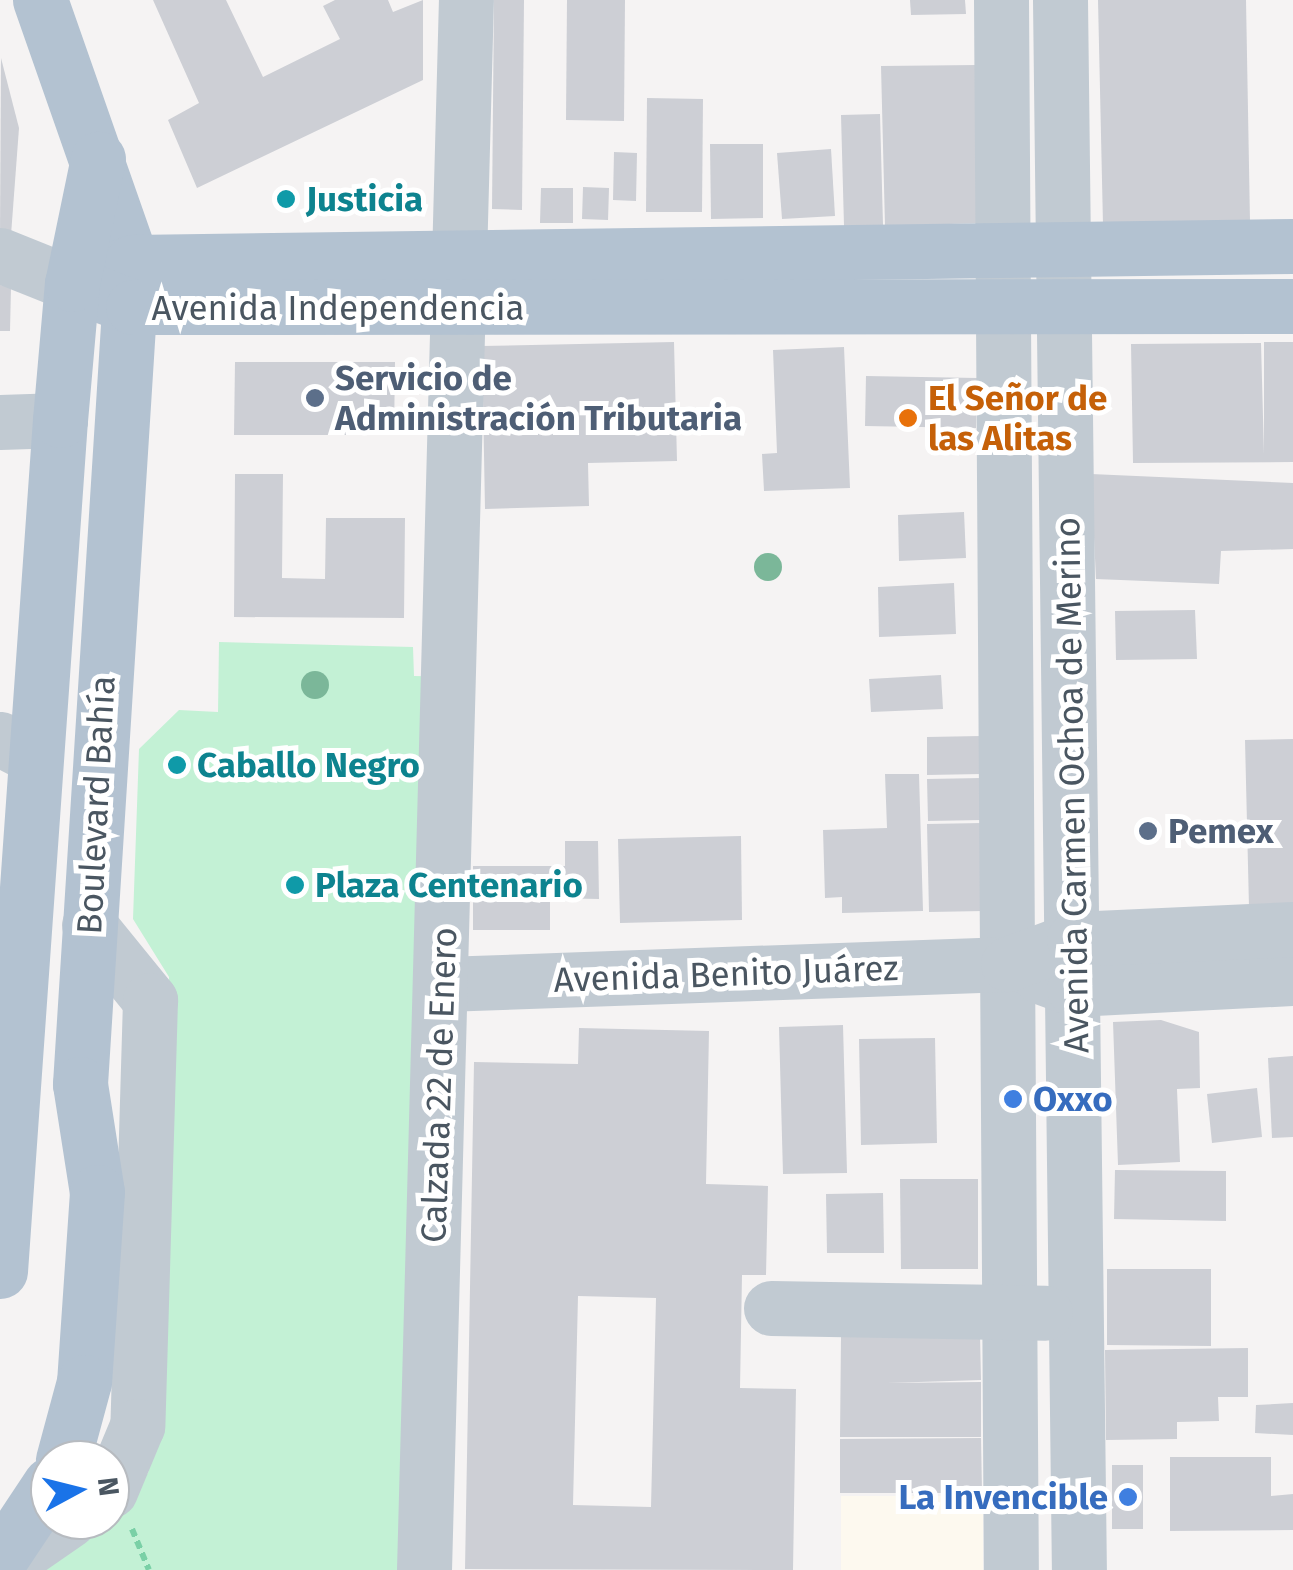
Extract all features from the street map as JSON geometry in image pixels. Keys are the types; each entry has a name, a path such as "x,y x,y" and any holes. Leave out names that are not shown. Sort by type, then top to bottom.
{"main road":[{"name":"Boulevard Bahía","path":"40,0 100,151 132,285 96,759 80,1084 97,1192 84,1382 68,1440"},
{"name":"Boulevard Bahía","path":"0,1271 10,754 60,420 72,284 100,151"},
{"name":"Avenida Independencia","path":"132,285 458,256 1293,246"},
{"name":"Avenida Independencia","path":"72,284 132,285 457,310 1293,306"},
{"path":"10,754 96,759"},
{"path":"0,1559 30,1514"}],"street":[{"name":"Calzada 22 de Enero","path":"424,1570 443,984 466,0"},
{"name":"Avenida Carmen Ochoa de Merino","path":"1000,0 996,250 1001,308 1004,556 1011,1570"},
{"name":"Avenida Carmen Ochoa de Merino","path":"1060,0 1070,554 1078,1570"},
{"path":"0,254 72,284"},
{"path":"0,422 60,420"},
{"path":"1004,556 1070,554"},
{"path":"89,924 150,1000 137,1426 130,1443"},
{"name":"Avenida Benito Juárez","path":"1074,964 1293,930"},
{"name":"Avenida Benito Juárez","path":"443,984 1008,964 1074,964 1293,978"},
{"path":"771,1308 1078,1312"},
{"path":"0,1568 40,1540"}],"shaded area":[{"path":"841,1496 983,1496 983,1570 841,1570"}],"green space":[{"path":"219,642 413,647 414,676 465,677 450,1570 30,1570 70,1540 130,1540 130,1495 148,1473 156,1434 169,977 133,919 139,749 179,710 218,712"}],"building":[{"path":"153,0 226,0 263,77 340,39 323,6 335,0 388,0 393,12 423,0 423,80 197,188 168,120 199,103"},
{"path":"494,0 524,0 522,210 492,209"},
{"path":"567,0 625,0 624,121 566,120"},
{"path":"910,0 965,0 966,14 911,15"},
{"path":"1098,0 1246,0 1250,222 1103,225"},
{"path":"1,58 19,128 11,235 0,234"},
{"path":"977,65 981,223 885,226 881,66"},
{"path":"647,98 703,99 702,212 646,212"},
{"path":"880,114 883,225 844,226 841,115"},
{"path":"710,144 763,144 763,218 711,219"},
{"path":"831,149 835,216 782,219 777,153"},
{"path":"614,152 637,153 636,201 613,200"},
{"path":"583,187 609,188 608,220 582,219"},
{"path":"541,188 573,188 573,223 540,223"},
{"path":"0,285 11,286 10,331 0,331"},
{"path":"674,342 677,461 588,463 589,506 485,509 482,346"},
{"path":"1264,342 1293,342 1293,462 1133,463 1131,344 1261,343 1264,454"},
{"path":"844,347 850,488 764,491 762,454 777,453 773,350"},
{"name":"Servicio de Administración Tributaria","path":"235,362 395,362 394,435 234,435"},
{"path":"866,376 977,378 976,428 865,426"},
{"path":"235,474 283,474 282,578 325,579 326,518 405,518 404,618 234,617"},
{"path":"1091,474 1293,483 1293,549 1221,551 1219,584 1096,579"},
{"path":"964,512 966,558 899,561 898,515"},
{"path":"954,583 956,634 879,637 878,587"},
{"path":"1195,610 1197,659 1116,660 1115,611"},
{"path":"941,675 943,709 871,712 869,679"},
{"path":"981,736 982,774 927,775 927,737"},
{"path":"1293,739 1293,906 1249,907 1245,740"},
{"path":"885,774 919,774 923,911 842,913 842,897 825,898 823,830 887,828"},
{"path":"982,778 983,820 928,821 927,779"},
{"path":"982,823 984,911 929,912 927,824"},
{"path":"741,836 742,920 620,923 618,839"},
{"path":"565,841 598,841 599,899 550,898 550,930 473,930 473,866 565,866"},
{"path":"1161,1020 1199,1032 1200,1088 1177,1089 1180,1162 1118,1165 1113,1022"},
{"path":"843,1025 847,1173 783,1174 779,1027"},
{"path":"579,1028 709,1031 706,1184 768,1186 766,1275 742,1275 740,1388 796,1389 793,1570 465,1569 474,1062 578,1064","holes":["578,1296 656,1298 651,1507 573,1505"]},
{"path":"935,1038 937,1143 861,1145 859,1039"},
{"path":"1293,1056 1293,1137 1272,1138 1268,1058"},
{"path":"1257,1088 1262,1137 1212,1143 1207,1094"},
{"path":"1115,1170 1226,1171 1226,1221 1114,1219"},
{"path":"900,1179 978,1179 978,1269 901,1269"},
{"path":"883,1193 884,1253 827,1253 826,1194"},
{"path":"1107,1269 1211,1269 1211,1346 1107,1345"},
{"path":"980,1335 981,1380 887,1383 981,1382 981,1437 840,1437 841,1337"},
{"path":"1248,1348 1248,1397 1218,1397 1219,1421 1177,1422 1177,1439 1106,1440 1105,1350"},
{"path":"1293,1403 1293,1435 1255,1433 1256,1405"},
{"path":"981,1438 982,1493 840,1493 840,1439"},
{"path":"1170,1457 1271,1457 1271,1496 1293,1494 1293,1530 1170,1531"},
{"name":"La Invencible","path":"1112,1465 1143,1465 1143,1529 1112,1529"}],"place":[{"name":"Justicia","path":"286,199"},
{"name":"Servicio de Administración Tributaria","path":"315,398"},
{"name":"El Señor de las Alitas","path":"908,418"},
{"name":"Caballo Negro","path":"177,765"},
{"name":"Pemex","path":"1148,831"},
{"name":"Plaza Centenario","path":"295,885"},
{"name":"Oxxo","path":"1013,1099"},
{"name":"La Invencible","path":"1128,1497"}]}
